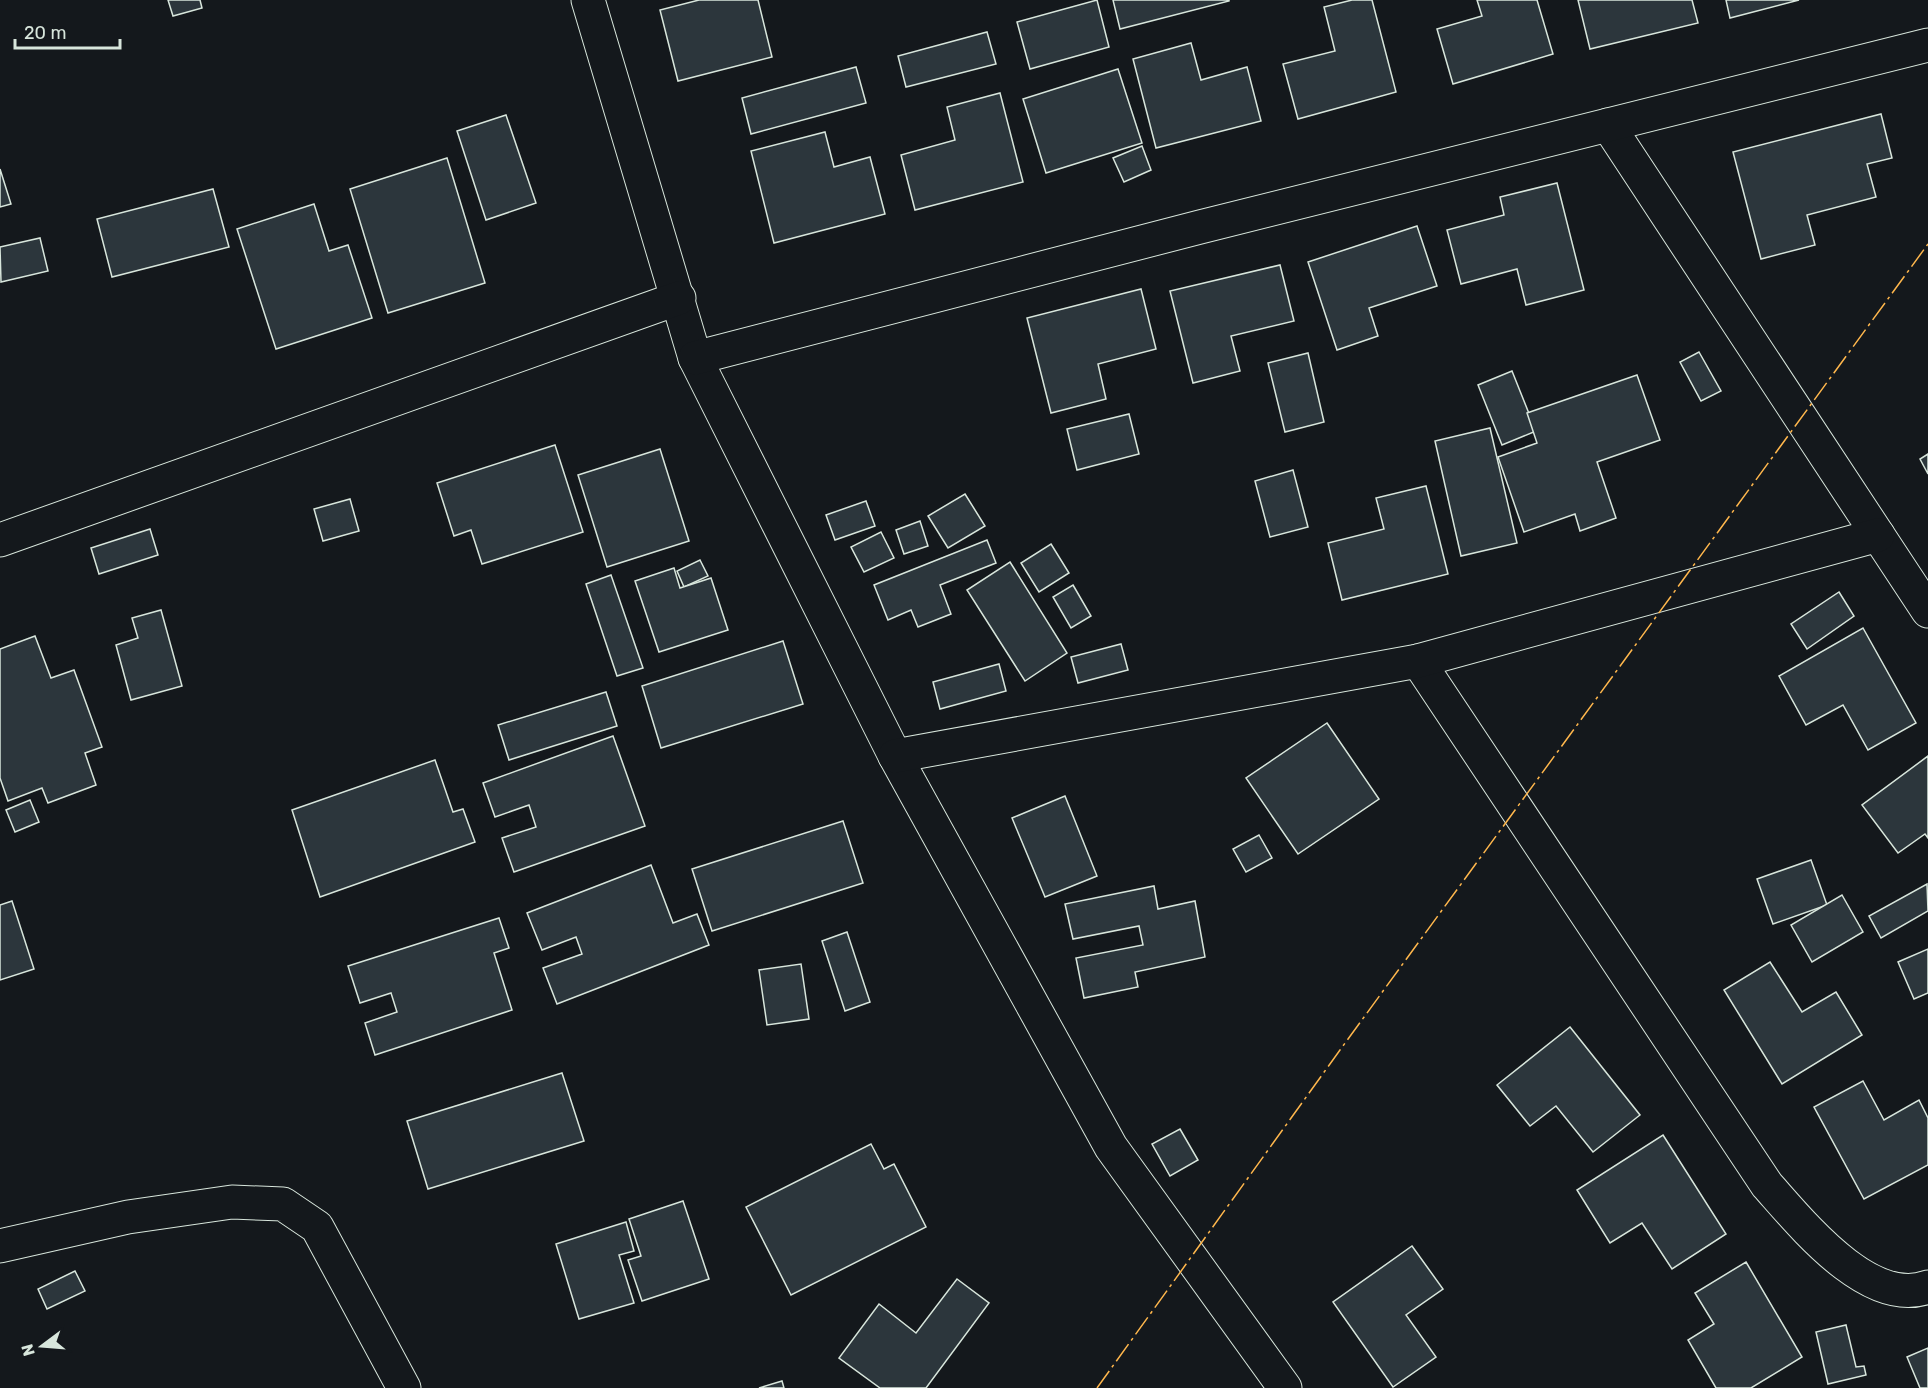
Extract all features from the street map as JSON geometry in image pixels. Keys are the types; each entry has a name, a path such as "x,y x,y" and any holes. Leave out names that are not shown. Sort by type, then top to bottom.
{"street":[{"path":"588,0 679,298 695,358 895,756 1111,1147 1285,1388"},
{"path":"695,358 1928,45"},
{"path":"1608,125 1928,611"},
{"path":"0,540 679,298"},
{"path":"895,756 1418,661 1878,535"},
{"path":"1418,661 1767,1185 1832,1256 1880,1285 1917,1291 1928,1287"},
{"path":"0,1246 128,1217 232,1202 283,1204 317,1227 404,1388"}],"building":[{"path":"168,0 200,0 202,8 173,16"},
{"path":"699,0 758,0 772,57 678,81 660,10"},
{"path":"1097,0 1109,47 1030,69 1017,22"},
{"path":"1113,0 1229,0 1229,1 1120,29"},
{"path":"1352,0 1372,0 1396,92 1298,119 1283,64 1335,51 1324,7"},
{"path":"1477,0 1537,0 1553,54 1453,84 1437,29 1482,16"},
{"path":"1578,0 1692,0 1698,23 1590,49"},
{"path":"1726,0 1799,0 1730,18"},
{"path":"987,32 996,64 906,87 898,56"},
{"path":"1191,43 1201,80 1247,67 1261,121 1156,148 1133,59"},
{"path":"856,67 866,103 751,134 742,98"},
{"path":"1118,69 1142,143 1046,173 1023,99"},
{"path":"1000,93 1023,182 915,210 901,155 955,140 947,107"},
{"path":"1881,114 1892,158 1867,164 1876,197 1807,215 1815,245 1761,259 1733,152"},
{"path":"506,115 536,203 486,220 457,131"},
{"path":"825,132 834,167 870,157 885,214 774,243 751,151"},
{"path":"1142,146 1151,170 1124,182 1113,158"},
{"path":"447,158 485,283 388,313 350,189"},
{"path":"0,169 11,204 0,207"},
{"path":"1557,183 1584,290 1526,305 1517,269 1461,284 1447,230 1504,215 1500,197"},
{"path":"213,189 229,247 112,277 97,219"},
{"path":"314,204 329,251 348,245 372,318 276,349 237,229"},
{"path":"1417,226 1437,286 1369,308 1378,336 1337,350 1308,262"},
{"path":"40,238 48,271 1,282 0,247"},
{"path":"1280,265 1294,321 1231,336 1240,371 1193,383 1170,291"},
{"path":"1141,289 1156,349 1098,364 1106,399 1051,413 1027,318"},
{"path":"1699,352 1721,391 1701,401 1680,362"},
{"path":"1308,353 1324,422 1285,432 1268,363"},
{"path":"1512,371 1536,431 1502,445 1478,385"},
{"path":"1637,375 1660,440 1597,462 1616,518 1580,531 1575,514 1524,532 1498,457 1537,443 1527,413"},
{"path":"1129,414 1139,454 1077,470 1067,429"},
{"path":"1490,428 1517,543 1461,556 1435,441"},
{"path":"555,445 583,532 482,564 471,530 454,536 437,483"},
{"path":"660,449 689,541 607,567 578,475"},
{"path":"1928,454 1928,474 1920,459"},
{"path":"1293,470 1308,527 1270,537 1255,481"},
{"path":"1426,486 1448,574 1342,600 1328,543 1384,529 1376,498"},
{"path":"965,494 985,526 948,548 928,516"},
{"path":"350,499 359,531 323,541 314,509"},
{"path":"866,501 875,526 835,540 826,515"},
{"path":"920,521 928,546 904,554 896,530"},
{"path":"150,529 158,555 99,574 91,548"},
{"path":"881,532 894,558 864,572 851,547"},
{"path":"987,540 996,563 940,585 951,614 918,627 911,610 888,620 874,585"},
{"path":"1051,544 1069,573 1039,592 1021,563"},
{"path":"700,560 708,576 684,587 677,571"},
{"path":"1010,562 1067,653 1025,681 967,590"},
{"path":"674,568 680,588 711,578 728,630 659,652 635,581"},
{"path":"611,575 643,668 617,676 586,584"},
{"path":"1073,585 1091,616 1071,628 1053,597"},
{"path":"1839,592 1854,616 1807,649 1791,624"},
{"path":"161,610 182,686 131,700 116,645 138,638 132,618"},
{"path":"1863,628 1916,723 1868,750 1843,705 1806,725 1779,676"},
{"path":"35,636 51,678 74,670 102,747 85,753 96,785 48,803 42,788 8,801 0,778 0,649"},
{"path":"783,641 803,704 661,748 642,686"},
{"path":"1121,644 1128,670 1078,683 1071,657"},
{"path":"999,664 1006,691 940,709 933,682"},
{"path":"606,692 617,726 509,760 498,725"},
{"path":"1327,723 1379,799 1298,854 1246,778"},
{"path":"613,736 645,826 514,872 502,838 536,827 529,805 495,817 483,783"},
{"path":"1928,756 1928,838 1925,834 1898,853 1862,805"},
{"path":"435,760 453,812 463,809 475,842 320,897 292,810"},
{"path":"1065,796 1097,876 1045,897 1012,818"},
{"path":"30,800 39,822 15,832 6,810"},
{"path":"843,821 863,883 712,931 692,869"},
{"path":"1259,835 1272,858 1246,872 1233,849"},
{"path":"1811,860 1827,905 1773,924 1757,879"},
{"path":"651,865 673,923 697,914 709,945 557,1004 543,968 582,954 576,937 542,950 527,913"},
{"path":"1927,884 1928,911 1881,938 1869,916"},
{"path":"1154,886 1158,909 1195,901 1205,957 1135,972 1138,987 1084,998 1076,958 1143,945 1139,926 1073,939 1065,904"},
{"path":"1842,895 1863,932 1812,962 1791,925"},
{"path":"12,901 34,969 0,980 0,905"},
{"path":"499,918 509,948 494,953 512,1010 375,1055 365,1023 397,1012 391,993 360,1003 348,966"},
{"path":"847,932 870,1002 845,1011 822,941"},
{"path":"1928,949 1928,993 1914,999 1898,962"},
{"path":"1770,962 1802,1012 1836,992 1862,1035 1782,1084 1724,990"},
{"path":"801,964 809,1019 767,1025 759,970"},
{"path":"1570,1027 1640,1115 1593,1152 1556,1106 1530,1126 1497,1085"},
{"path":"562,1073 584,1141 428,1189 407,1121"},
{"path":"1863,1081 1884,1120 1919,1100 1928,1118 1928,1165 1864,1199 1814,1107"},
{"path":"1180,1129 1198,1160 1170,1176 1152,1144"},
{"path":"1663,1135 1726,1234 1672,1269 1642,1223 1610,1243 1577,1190"},
{"path":"871,1144 884,1169 894,1164 926,1227 791,1295 746,1207"},
{"path":"683,1201 709,1279 642,1301 628,1260 641,1256 629,1219"},
{"path":"626,1222 634,1251 619,1255 634,1303 579,1319 556,1244"},
{"path":"1412,1246 1443,1289 1406,1315 1436,1357 1393,1387 1333,1302"},
{"path":"1746,1262 1802,1357 1751,1388 1716,1388 1688,1340 1714,1324 1695,1293"},
{"path":"75,1271 85,1291 47,1309 38,1289"},
{"path":"957,1279 989,1303 926,1388 880,1388 839,1358 879,1304 916,1333"},
{"path":"1846,1325 1856,1367 1864,1366 1866,1375 1828,1384 1816,1332"},
{"path":"1928,1348 1928,1388 1920,1388 1907,1357"},
{"path":"782,1381 784,1388 759,1388"}],"power":[{"path":"1097,1388 1340,1050 1928,244"}]}
